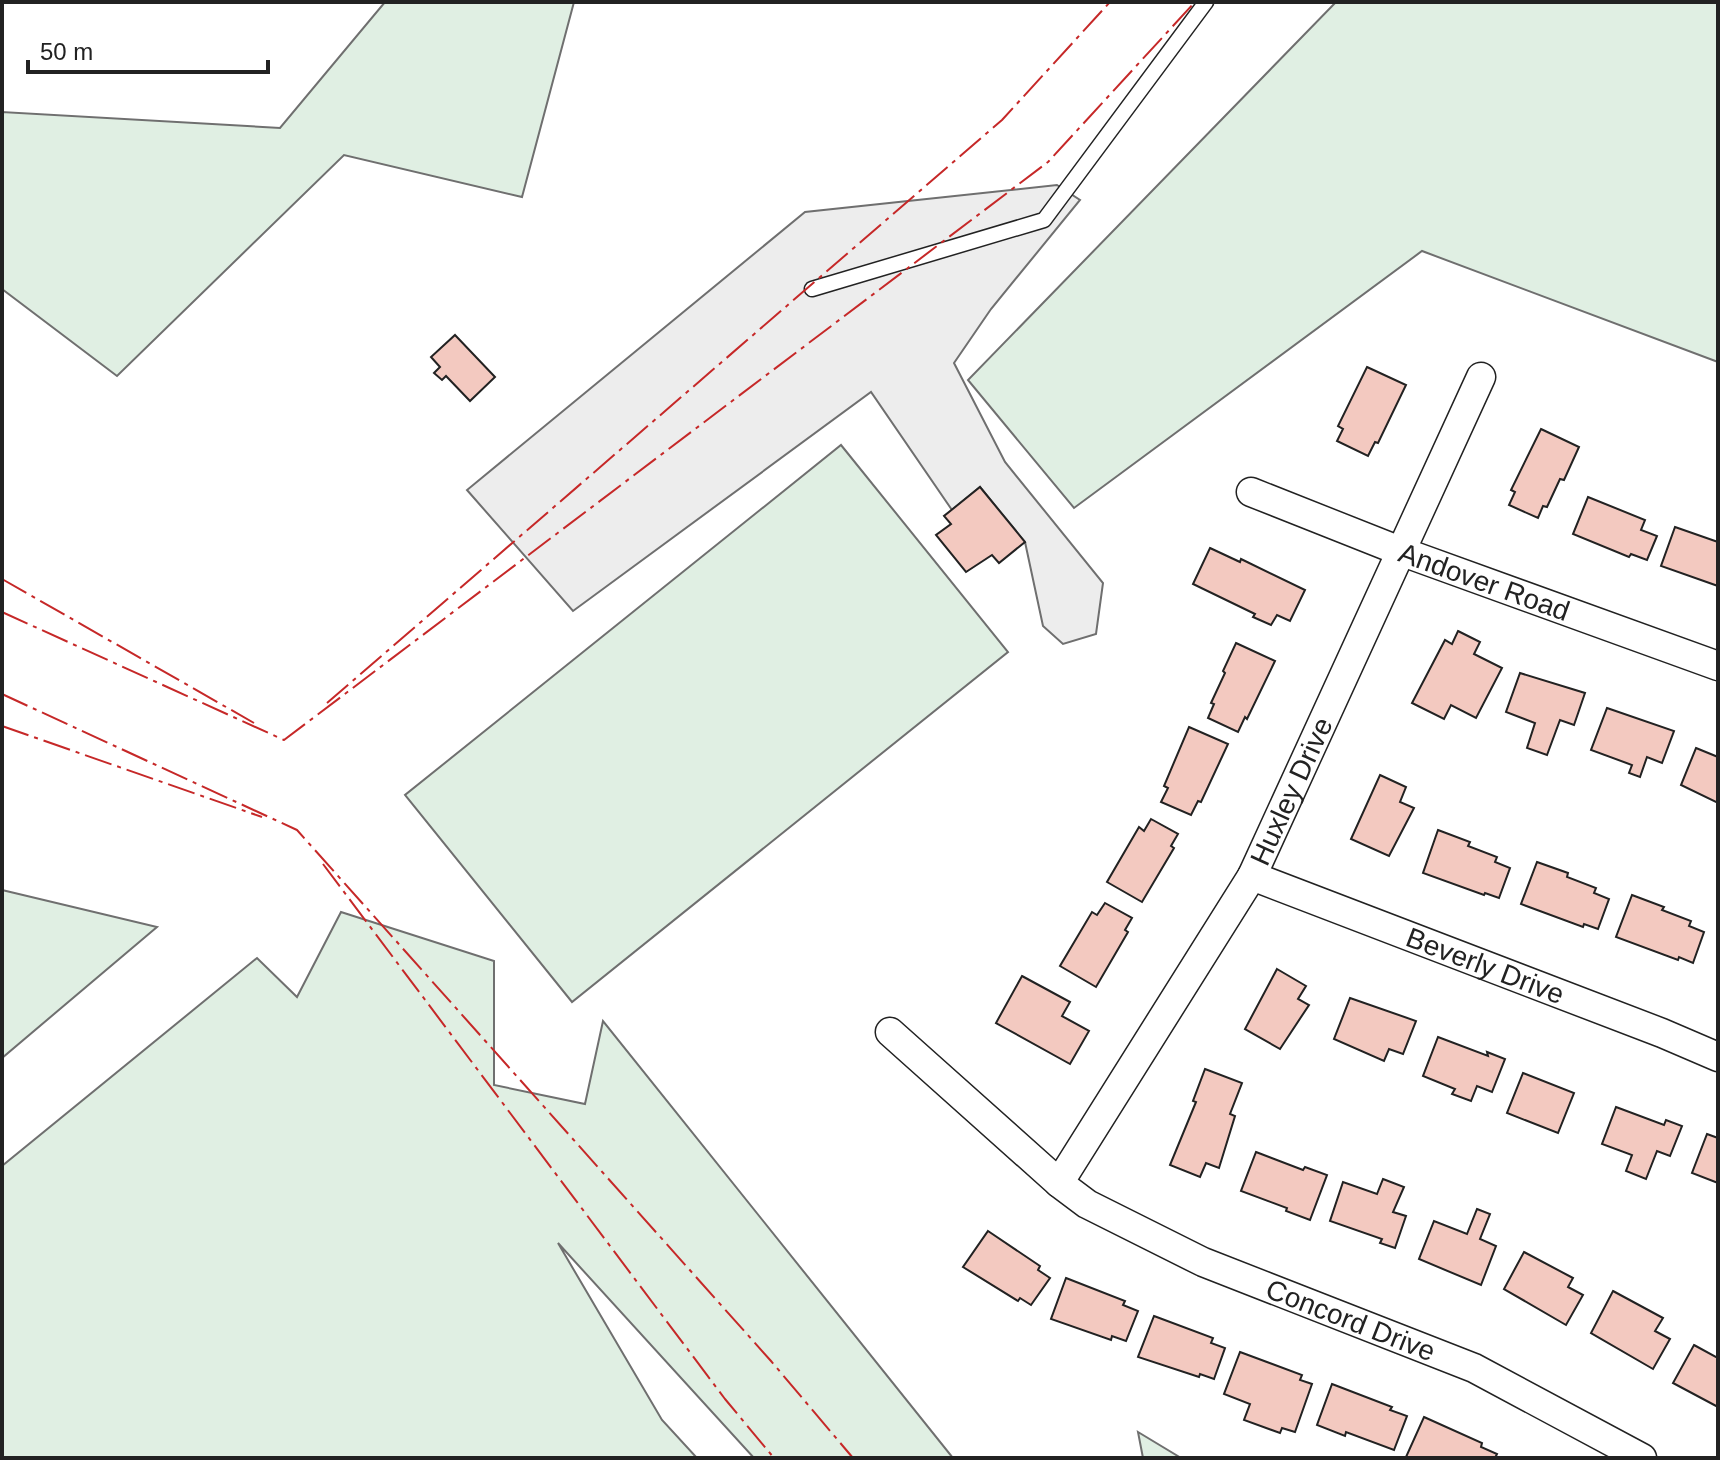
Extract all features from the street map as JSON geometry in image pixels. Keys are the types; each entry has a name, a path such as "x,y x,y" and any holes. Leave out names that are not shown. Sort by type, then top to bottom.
{"street":[{"name":"Huxley Drive","path":"1059,1183 1252,876 1481,377"},
{"name":"Andover Road","path":"1251,492 1400,551 1718,666"},
{"name":"Beverly Drive","path":"1252,876 1718,1057"},
{"name":"Concord Drive","path":"890,1032 1059,1183 1087,1204 1203,1262 1474,1368 1642,1458"}],"lane":[{"path":"812,289 1044,220 1206,2"}],"green space":[{"path":"385,2 574,2 522,197 344,155 117,376 2,289 2,112 280,128"},
{"path":"1336,2 1718,3 1718,362 1422,251 1074,508 968,380"},
{"path":"841,445 1008,652 572,1002 405,795"},
{"path":"2,890 157,927 2,1058"},
{"path":"341,912 494,961 494,1085 585,1104 603,1021 953,1458 754,1458 558,1243 662,1420 697,1458 2,1458 2,1166 257,958 297,997"},
{"path":"1138,1432 1181,1458 1143,1458"}],"shaded area":[{"path":"1057,185 1080,200 991,309 954,363 1005,462 1103,583 1096,634 1063,644 1043,626 1025,542 980,487 952,510 871,392 573,611 467,490 805,212"}],"building":[{"path":"455,335 495,377 470,401 446,376 442,380 434,373 440,367 431,357"},
{"path":"1367,367 1406,385 1378,443 1375,442 1368,456 1337,441 1343,429 1338,426"},
{"path":"1541,429 1579,447 1564,480 1560,479 1547,507 1543,506 1538,518 1509,505 1515,492 1511,490"},
{"path":"980,487 1025,542 999,563 992,555 966,572 936,535 951,524 944,516"},
{"path":"1588,497 1645,520 1641,530 1657,536 1647,560 1631,554 1629,557 1573,534"},
{"path":"1675,527 1718,542 1718,586 1661,566"},
{"path":"1210,548 1240,562 1241,559 1305,590 1290,621 1277,615 1271,625 1193,584"},
{"path":"1458,631 1480,642 1474,654 1502,668 1476,718 1451,705 1444,719 1412,703 1445,640 1452,644"},
{"path":"1236,643 1275,661 1238,732 1208,718 1214,704 1211,703"},
{"path":"1520,673 1585,693 1574,725 1560,720 1547,755 1527,748 1535,723 1506,712"},
{"path":"1607,708 1674,731 1662,763 1647,757 1640,777 1629,773 1632,765 1591,750"},
{"path":"1189,727 1228,744 1201,802 1198,801 1191,815 1161,802 1168,788 1164,786"},
{"path":"1696,748 1718,757 1718,803 1681,785"},
{"path":"1380,775 1406,787 1400,802 1414,808 1389,856 1351,839"},
{"path":"1151,819 1178,834 1171,846 1174,848 1142,902 1107,882 1139,827 1144,831"},
{"path":"1438,830 1470,842 1468,846 1497,857 1495,862 1510,868 1499,898 1423,873"},
{"path":"1537,862 1568,873 1567,877 1596,888 1594,893 1609,899 1598,929 1584,924 1583,927 1521,904"},
{"path":"1632,895 1664,907 1662,910 1691,921 1689,926 1704,932 1693,963 1616,937"},
{"path":"1105,903 1132,918 1125,930 1128,932 1096,987 1060,966 1092,912 1097,915"},
{"path":"1277,969 1306,986 1298,999 1309,1005 1280,1049 1245,1029"},
{"path":"1022,976 1070,1002 1062,1016 1089,1031 1070,1064 996,1023"},
{"path":"1350,998 1416,1021 1403,1054 1389,1049 1384,1061 1334,1039"},
{"path":"1438,1037 1488,1056 1487,1052 1505,1059 1492,1092 1477,1086 1471,1101 1452,1094 1455,1089 1423,1076"},
{"path":"1205,1069 1242,1083 1230,1114 1235,1116 1219,1168 1206,1163 1200,1177 1170,1165 1196,1102 1193,1101"},
{"path":"1523,1073 1574,1093 1558,1133 1507,1113"},
{"path":"1616,1107 1664,1125 1666,1120 1682,1126 1670,1156 1657,1151 1646,1179 1626,1171 1632,1155 1602,1144"},
{"path":"1707,1134 1718,1138 1718,1183 1692,1173"},
{"path":"1256,1152 1303,1170 1305,1167 1327,1175 1310,1220 1241,1191"},
{"path":"1383,1179 1404,1187 1393,1212 1406,1216 1395,1248 1380,1243 1382,1239 1330,1221 1343,1182 1377,1194"},
{"path":"1477,1209 1490,1214 1480,1239 1496,1246 1481,1285 1419,1259 1434,1221 1467,1234"},
{"path":"988,1231 1040,1266 1038,1270 1050,1278 1031,1305 1020,1298 1018,1301 963,1267"},
{"path":"1524,1252 1573,1278 1568,1287 1583,1295 1566,1325 1504,1289"},
{"path":"1066,1278 1125,1301 1123,1305 1138,1311 1126,1341 1112,1336 1111,1340 1051,1319"},
{"path":"1613,1291 1663,1318 1655,1331 1670,1339 1653,1369 1591,1333"},
{"path":"1154,1316 1213,1338 1211,1343 1225,1348 1214,1379 1138,1357"},
{"path":"1694,1345 1718,1358 1718,1407 1673,1383"},
{"path":"1240,1352 1302,1375 1300,1380 1312,1384 1295,1432 1282,1428 1280,1433 1244,1420 1250,1404 1224,1394"},
{"path":"1332,1384 1407,1416 1394,1450 1317,1425"},
{"path":"1424,1417 1482,1443 1481,1447 1497,1454 1495,1458 1406,1457"}],"power":[{"path":"327,703 1002,120 1110,2"},
{"path":"2,612 284,740 1048,162 1195,2"},
{"path":"2,579 254,723"},
{"path":"2,694 297,830 771,1361 853,1458"},
{"path":"2,726 262,817"},
{"path":"323,864 725,1399 774,1458"}]}
